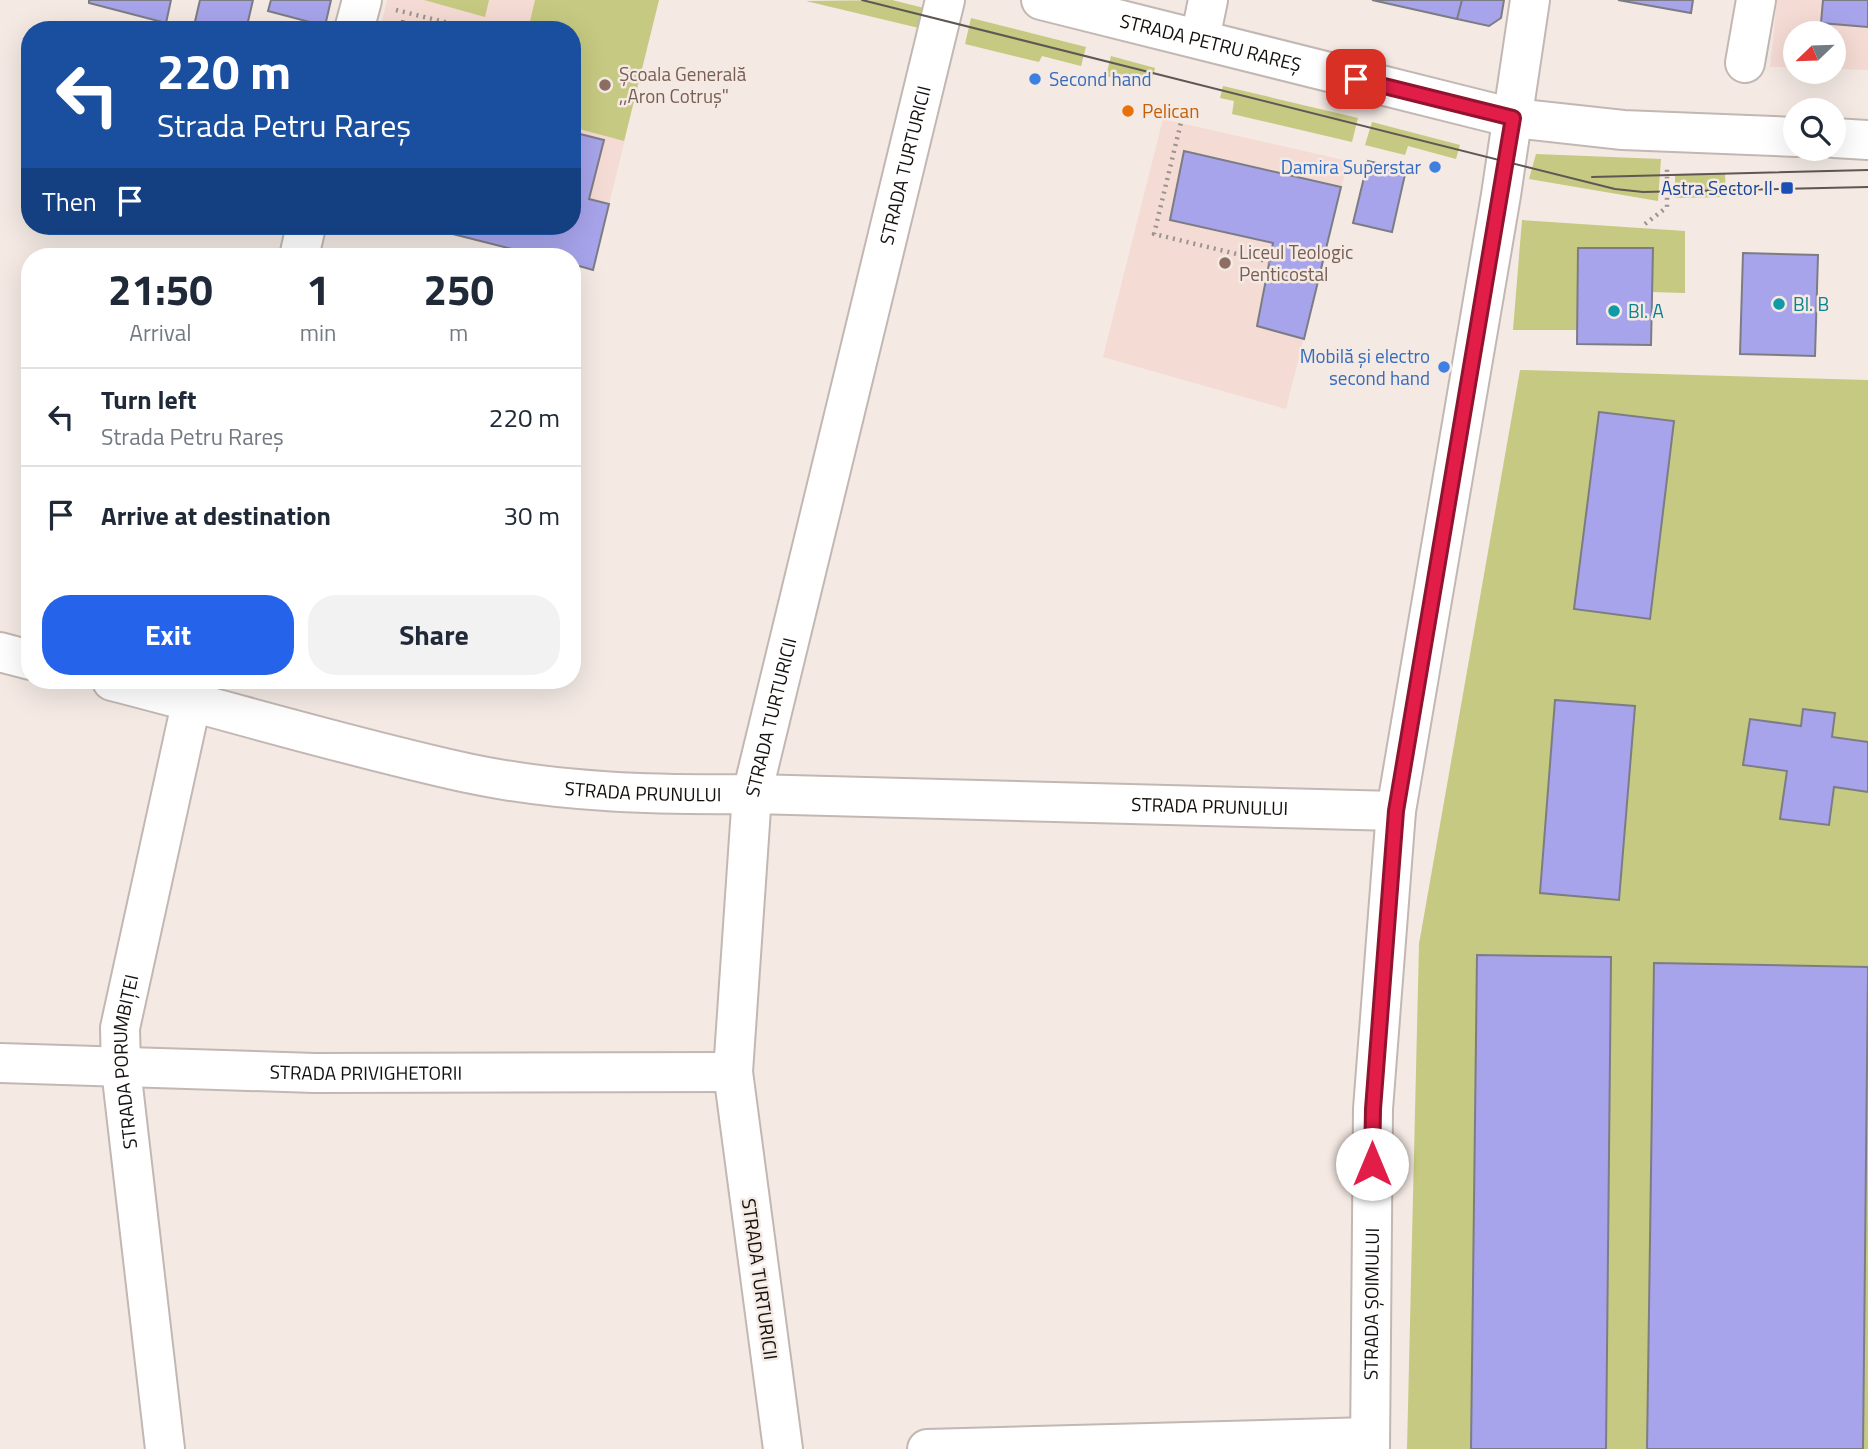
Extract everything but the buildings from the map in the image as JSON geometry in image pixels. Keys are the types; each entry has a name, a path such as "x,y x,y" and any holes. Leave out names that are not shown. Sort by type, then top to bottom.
{"street":[{"name":"STRADA TURTURICII","path":"783,1449 733,1072 752,794 945,0"},
{"name":"STRADA PETRU RAREȘ","path":"1041,0 1513,118 1623,130 1783,136"},
{"path":"1200,39 1208,0"},
{"name":"STRADA ȘOIMULUI","path":"1370,1443 1373,1109 1396,811 1513,118 1530,0"},
{"path":"1745,63 1756,0"},
{"path":"359,21 369,3"},
{"path":"1846,139 1868,140"},
{"path":"0,652 21,658"},
{"name":"STRADA PRUNULUI","path":"193,691 468,773 563,788 661,795 752,794 1396,811"},
{"name":"STRADA PORUMBIȚEI","path":"165,1449 121,1069 120,1028 193,691"},
{"name":"STRADA PRIVIGHETORII","path":"0,1063 121,1069 315,1073 733,1072"},
{"path":"927,1449 1370,1443"}],"path":[{"path":"369,3 441,21"},
{"path":"1184,110 1154,234 1270,262"},
{"path":"1645,224 1667,207 1667,169"}],"shaded area":[{"name":"Școala Generală ,,Aron Cotruș\"","path":"387,0 659,0 593,270 581,267 581,248 508,248 457,235 581,235 581,21 382,21"},
{"path":"1777,0 1868,0 1868,70 1846,69 1846,21 1783,21 1783,67 1770,67"},
{"name":"Liceul Teologic Penticostal","path":"1163,119 1348,161 1286,409 1103,357"}],"green space":[{"path":"424,0 489,0 485,17"},
{"path":"535,0 659,0 624,141 581,129 581,21 530,21"},
{"path":"892,0 928,9 923,29 806,1"},
{"path":"971,18 1086,47 1081,66 1042,56 1039,62 965,44"},
{"path":"1111,56 1155,68 1150,87 1106,76"},
{"path":"1223,86 1358,118 1352,142 1232,114 1234,101 1220,98"},
{"path":"1372,122 1460,145 1456,159 1408,146 1405,155 1365,145"},
{"path":"1536,154 1661,159 1658,201 1529,179"},
{"path":"1725,173 1726,197 1675,198 1675,174"},
{"path":"1522,220 1685,231 1685,293 1652,292 1652,249 1579,248 1577,330 1513,330"},
{"path":"1520,370 1868,380 1868,1449 1407,1449 1419,944"}],"tram line":[{"path":"862,0 1615,189 1643,192 1868,187"},
{"path":"1592,177 1868,170"}],"place":[{"name":"Second hand","path":"1035,79"},
{"name":"Școala Generală ,,Aron Cotruș\"","path":"605,85"},
{"name":"Pelican","path":"1128,111"},
{"name":"Damira Superstar","path":"1435,167"},
{"name":"Astra Sector II","path":"1787,188"},
{"name":"Liceul Teologic Penticostal","path":"1225,263"},
{"name":"Bl. B","path":"1779,304"},
{"name":"Bl. A","path":"1614,311"},
{"name":"Mobilă și electro second hand","path":"1444,367"}],"route":[{"path":"1356,79 1513,118 1396,811 1373,1109 1372,1164"}]}
